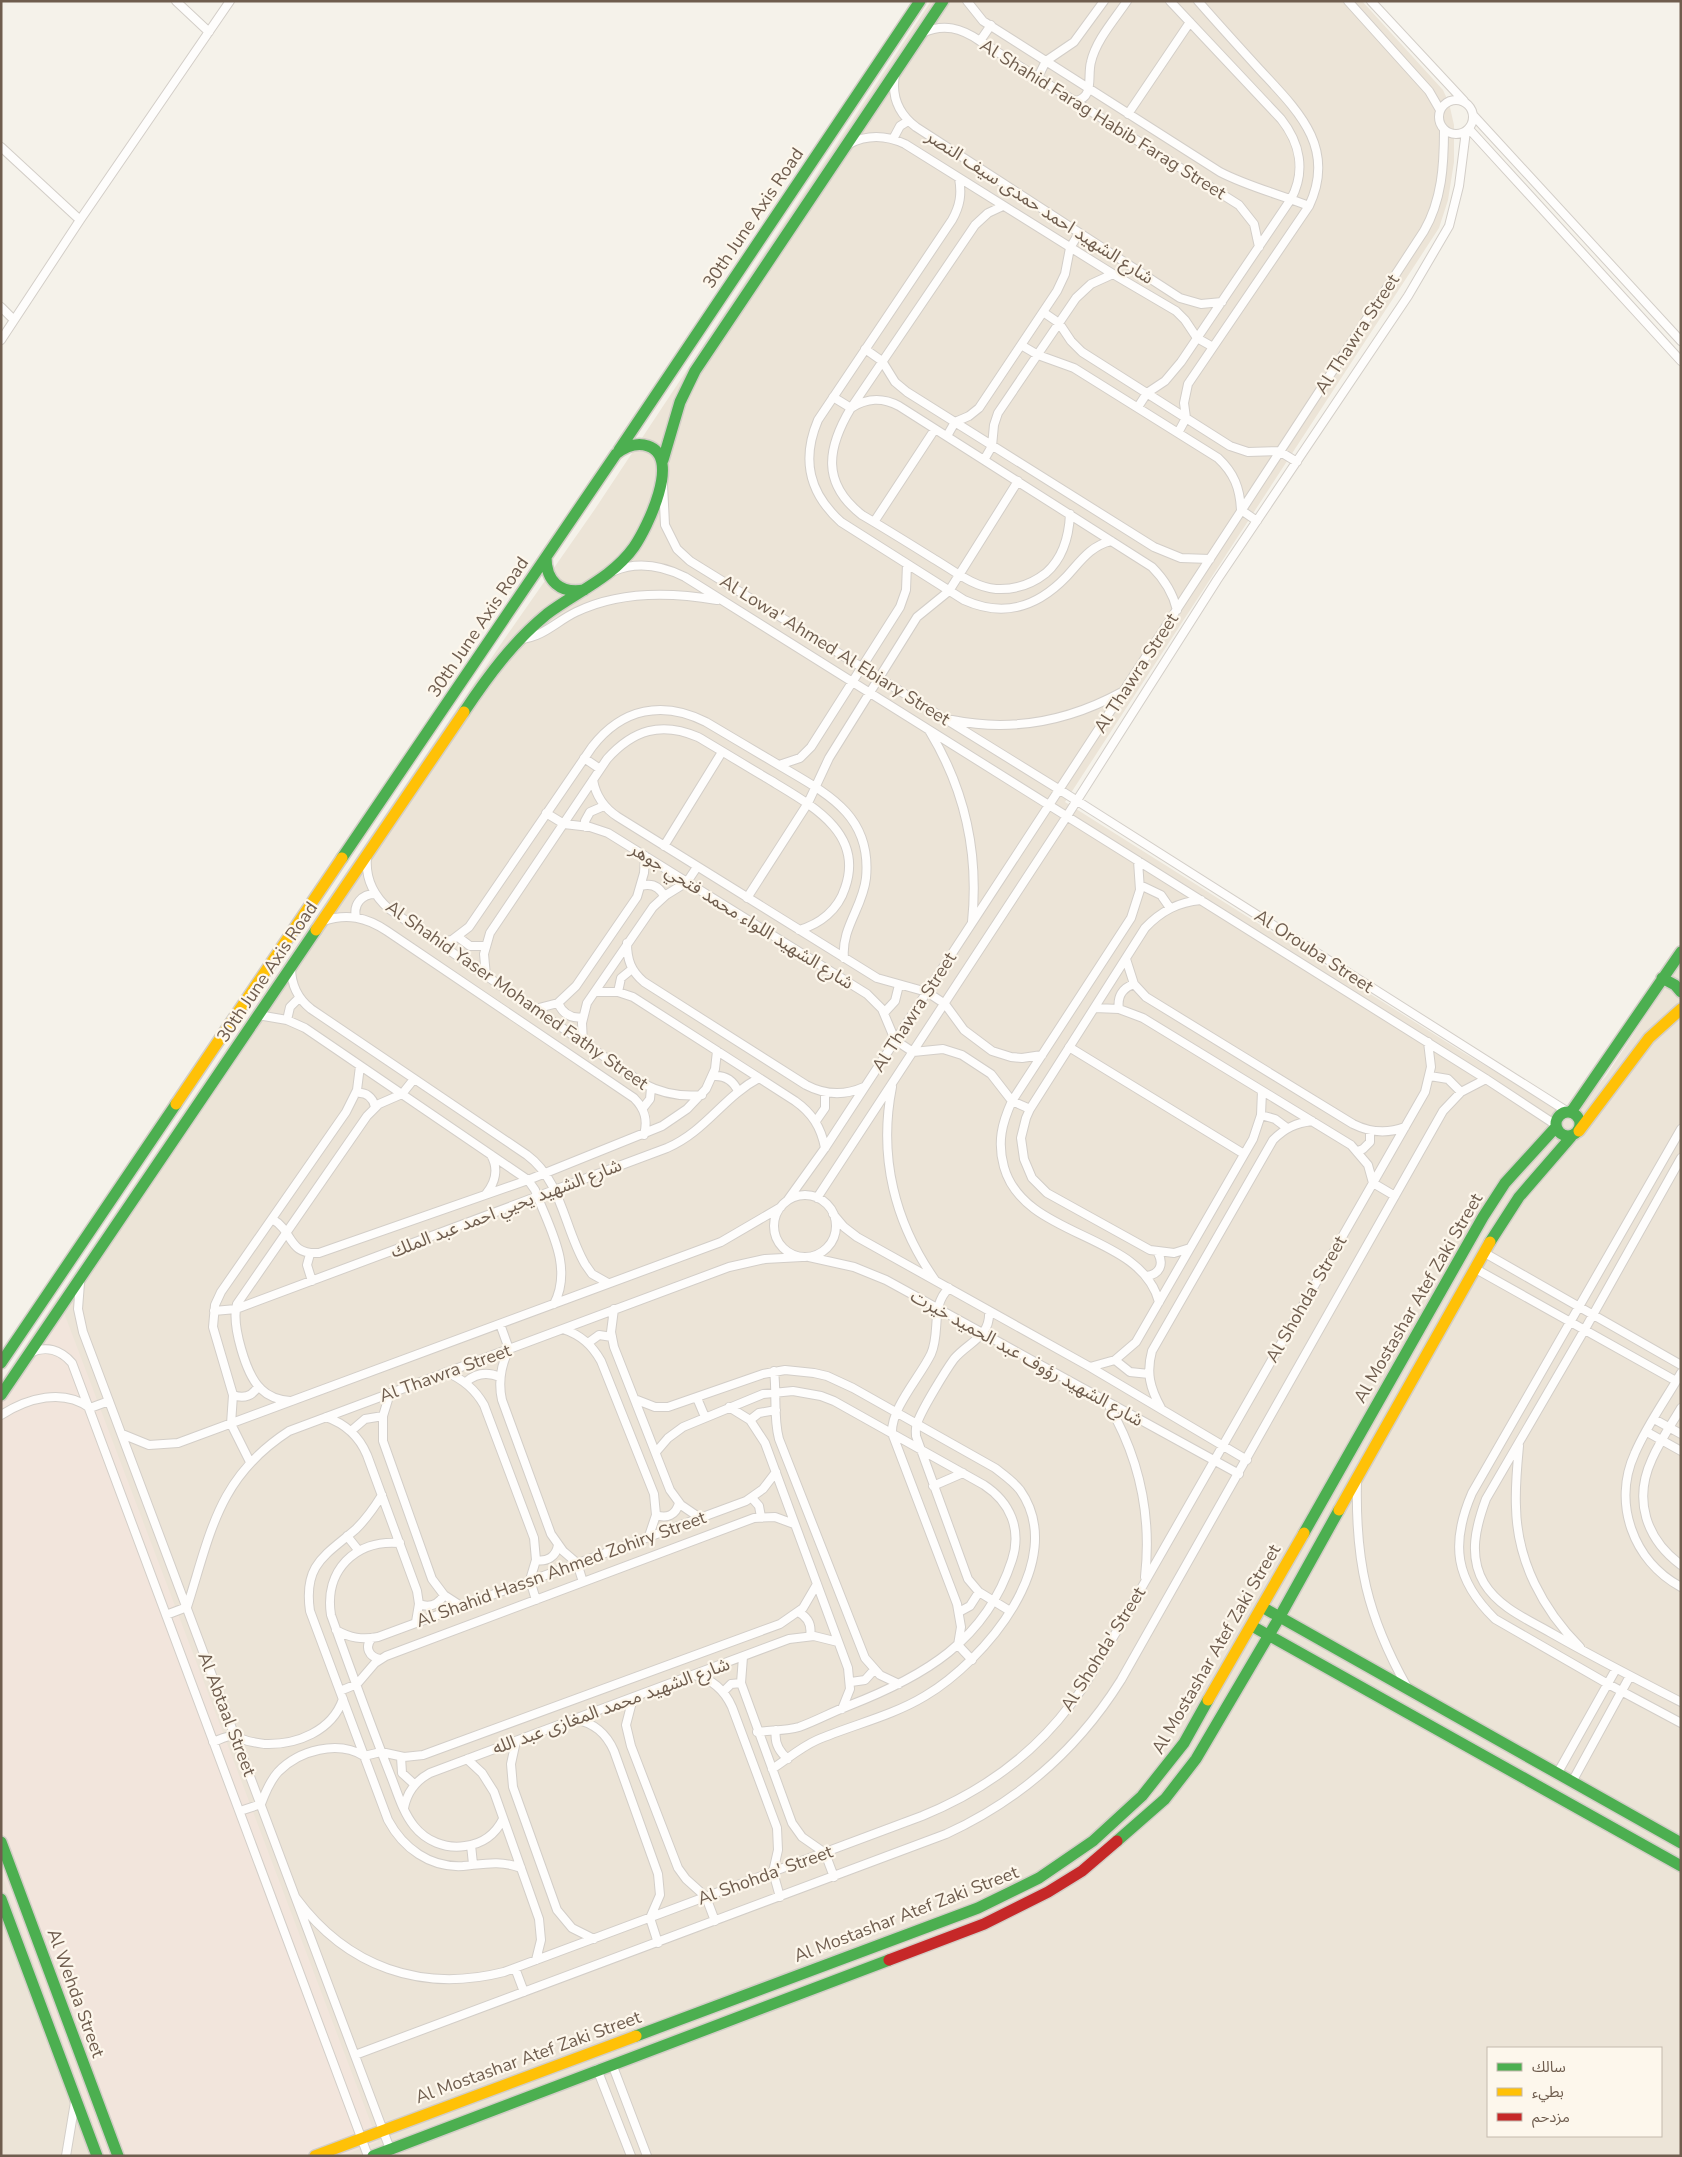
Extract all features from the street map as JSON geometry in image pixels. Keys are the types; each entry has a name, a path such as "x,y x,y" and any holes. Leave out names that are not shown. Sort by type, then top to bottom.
{"street":[{"path":"176,1 209,32"},
{"path":"1,340 80,220 230,1"},
{"name":"30th June Axis Road","path":"1,1363 920,1"},
{"name":"30th June Axis Road","path":"1,1396 494,668 519,639 550,612 608,574 630,552 646,527 655,504 663,460 680,402 695,371 943,1"},
{"name":"Al Shahid Farag Habib Farag Street","path":"967,1 976,15 1230,178 1259,190 1309,206"},
{"path":"1038,77 1046,60 1074,42 1104,1"},
{"path":"1075,101 1082,99 1089,89 1091,62 1096,48 1127,1"},
{"path":"1138,408 1147,393 1170,376 1259,247 1291,199 1297,185 1300,166 1294,138 1281,119 1170,1"},
{"path":"1178,433 1186,418 1184,403 1188,384 1309,206 1318,168 1315,144 1300,114 1198,1"},
{"path":"1348,1 1429,91 1440,110 1439,121 1444,130 1455,134 1468,130"},
{"path":"1371,1 1469,105 1474,115 1681,341"},
{"path":"1128,114 1190,22"},
{"path":"980,41 991,25"},
{"name":"Al Shahid Farag Habib Farag Street","path":"922,33 948,27 965,32 1142,143 1239,205 1254,224 1259,247"},
{"name":"شارع الشهيد احمد حمدى سيف النصر","path":"895,73 894,94 899,108 908,121 1180,298 1201,304 1222,302"},
{"path":"1440,110 1447,102 1458,99 1464,101"},
{"path":"1468,130 1474,115"},
{"path":"893,139 900,126 908,121"},
{"path":"1142,143 1151,128"},
{"name":"Al Thawra Street","path":"122,1434 149,1445 168,1445 231,1424 721,1242 784,1204 825,1148 866,1086 1050,806 1278,452 1429,224 1441,184 1444,130"},
{"path":"1468,130 1681,361"},
{"name":"Al Thawra Street","path":"817,1198 1067,816 1217,580 1408,296 1449,226 1459,186 1468,130"},
{"name":"شارع الشهيد احمد حمدى سيف النصر","path":"847,144 866,137 881,136 905,144 1070,248 1176,311 1185,320 1197,338"},
{"path":"1,147 80,220"},
{"path":"959,178 961,196 956,213 833,397 812,433 809,454 811,475 818,495 830,512 853,530 964,600 984,608 1006,609 1028,604 1049,593 1092,549 1111,541"},
{"path":"1003,206 988,213 975,224 851,408 836,436 833,446 832,469 842,495 862,515 973,582 996,589 1014,588 1030,583 1045,573 1057,560 1066,543 1070,514"},
{"path":"947,436 955,422 969,416 979,408 1043,312 1061,283 1067,266 1070,248 1079,233"},
{"path":"984,460 992,446 994,425 998,413 1076,298 1084,289 1098,280 1113,274"},
{"path":"1,308 14,320"},
{"path":"1043,312 1059,323 1076,347 1238,450 1278,452 1297,462"},
{"path":"1197,338 1213,347"},
{"path":"1021,345 1038,355 1067,364 1218,458 1237,482 1241,510 1257,521"},
{"path":"865,349 882,361 900,387 1162,552 1180,558 1210,559"},
{"path":"833,397 851,408"},
{"path":"851,408 866,400 883,400 898,406 947,436 1160,574 1171,591 1177,610"},
{"path":"874,522 935,429"},
{"path":"616,454 627,447 641,445 660,453 663,460"},
{"name":"Al Lowa' Ahmed Al Ebiary Street","path":"661,476 664,488 665,525 669,537 683,556 1060,790"},
{"path":"747,898 808,803 829,758 917,617 949,591 1018,481"},
{"path":"1044,498 1053,484"},
{"path":"853,530 862,515"},
{"path":"546,557 547,572 555,585 569,592 584,590"},
{"path":"779,765 794,762 806,753 862,667 900,607 906,590 908,564"},
{"name":"Al Lowa' Ahmed Al Ebiary Street","path":"608,574 637,566 667,569 685,577 1050,806"},
{"path":"519,639 541,634 563,619 589,606 618,598 672,595 721,600"},
{"path":"946,719 991,725 1036,723 1081,711 1124,691"},
{"path":"438,943 458,936 469,927 599,738 616,723 635,713 657,709 695,716 816,788 839,803 847,813 860,836 866,859 863,891 845,934 844,958"},
{"path":"486,976 483,961 485,946 490,933 600,769 614,751 627,741 641,733 660,729 688,733 744,764 808,803 826,817 840,835 847,852 849,870 843,895 834,909 822,920 799,930"},
{"path":"929,730 953,776 968,825 975,884 972,923"},
{"path":"744,764 753,750"},
{"path":"664,846 722,752"},
{"path":"584,758 600,769"},
{"name":"شارع الشهيد اللواء محمد فتحي جوهر","path":"593,780 595,789 604,806 618,818 877,978 927,992"},
{"name":"Al Orouba Street","path":"1060,790 1547,1100 1570,1112"},
{"path":"586,827 590,812 604,806"},
{"name":"Al Orouba Street","path":"1050,806 1539,1112 1556,1126"},
{"path":"546,813 564,824"},
{"name":"شارع الشهيد اللواء محمد فتحي جوهر","path":"564,824 608,833 867,994 876,1000 884,1012 895,1040"},
{"name":"Al Shahid Yaser Mohamed Fathy Street","path":"367,855 368,876 375,894 389,909 651,1088 676,1095 702,1095"},
{"path":"535,1009 558,1003 576,986 632,904 641,886 645,856"},
{"path":"1138,861 1140,885 1138,900 1131,918 1012,1101 1003,1120 1000,1145 1006,1172 1021,1197 1045,1215 1130,1262 1147,1276 1159,1302"},
{"path":"584,1042 582,1030 583,1016 587,1003 594,992 652,906 687,882 697,867"},
{"path":"641,886 653,885 660,889 664,896"},
{"path":"1140,885 1161,895 1170,908"},
{"path":"356,917 355,909 361,899 375,894"},
{"path":"1190,1248 1174,1253 1158,1253 1142,1247 1063,1204 1039,1186 1027,1169 1022,1149 1023,1128 1030,1108 1145,928 1161,913 1170,908 1190,901 1201,900"},
{"name":"Al Shahid Yaser Mohamed Fathy Street","path":"323,921 334,917 356,917 378,925 396,936 628,1094 642,1108 646,1121 644,1135"},
{"path":"458,936 470,946 485,946"},
{"path":"1282,951 1291,936"},
{"path":"627,943 628,961 632,969 644,982 806,1085 825,1093 846,1093 866,1086"},
{"path":"1570,1112 1580,1120 1575,1134 1562,1135 1556,1126 1559,1116 1570,1112 1681,952"},
{"path":"1126,959 1134,984 1153,1002 1353,1124 1370,1131 1388,1132 1405,1127"},
{"path":"291,966 292,983 300,998 311,1009 526,1155 546,1173 582,1259 592,1274 608,1283"},
{"path":"618,992 621,978 632,969"},
{"path":"1662,978 1675,985 1681,992"},
{"path":"1120,1009 1119,996 1128,986 1134,984"},
{"path":"884,1012 895,1001 899,985"},
{"path":"594,992 618,992 633,997 803,1106 816,1121 825,1148"},
{"path":"927,992 944,1004 964,1030 992,1051 1022,1058 1042,1055"},
{"path":"287,1020 290,1007 300,998"},
{"path":"558,1003 562,1011 569,1016 583,1016"},
{"path":"1094,1008 1120,1009 1142,1018 1312,1121 1358,1151 1368,1165 1373,1183 1395,1196"},
{"name":"Al Mostashar Atef Zaki Street","path":"373,2156 597,2069 743,2016 984,1924 1048,1892 1082,1871 1165,1799 1196,1759 1245,1678 1483,1252 1518,1197 1575,1134 1649,1038 1681,1009"},
{"path":"258,1015 287,1020 305,1028 528,1180 537,1196 562,1264 562,1285 554,1304"},
{"path":"895,1040 912,1052 943,1049 962,1055 991,1074 1012,1101 1030,1108"},
{"name":"Al Shohda' Street","path":"296,1898 315,1922 338,1942 365,1959 394,1971 425,1978 457,1980 489,1976 825,1853 948,1805 991,1780 1026,1753 1057,1722 1084,1687 1425,1092 1430,1076 1431,1059 1428,1042"},
{"path":"1069,1047 1244,1154"},
{"name":"شارع الشهيد يحيي احمد عبد الملك","path":"310,1254 327,1251 528,1180 644,1135 680,1116 702,1095 713,1076 717,1051"},
{"path":"250,1462 231,1424 233,1395 213,1327 214,1310 221,1292 346,1112 356,1093 360,1066"},
{"path":"713,1076 726,1078 734,1083 738,1091"},
{"path":"1430,1076 1448,1079 1461,1092"},
{"name":"شارع الشهيد يحيي احمد عبد الملك","path":"214,1310 236,1309 680,1142 700,1128 738,1091 759,1078"},
{"path":"292,1401 275,1398 258,1386 251,1374 235,1326 236,1309 242,1296 362,1122 375,1107 386,1100 402,1094 414,1079"},
{"name":"Al Shohda' Street","path":"355,2055 946,1834 979,1818 1025,1788 1059,1758 1090,1725 1111,1695 1247,1460 1443,1111 1461,1092 1486,1079"},
{"path":"893,1082 887,1134 892,1186 909,1236 936,1282"},
{"path":"642,1108 650,1099 651,1088"},
{"path":"1090,1367 1116,1360 1136,1342 1256,1131 1261,1115 1262,1091"},
{"path":"356,1093 367,1094 373,1100 375,1107"},
{"path":"816,1121 825,1108 825,1093"},
{"path":"1539,1112 1546,1108 1547,1100"},
{"path":"1261,1115 1275,1119 1287,1128"},
{"path":"1162,1410 1152,1391 1149,1374 1149,1361 1157,1342 1268,1147 1287,1128 1312,1121"},
{"name":"Al Mostashar Atef Zaki Street","path":"315,2156 978,1908 1019,1890 1058,1868 1111,1827 1158,1779 1184,1743 1490,1205 1514,1172 1556,1126"},
{"path":"1681,1129 1472,1493 1464,1511 1458,1537 1460,1564 1469,1588 1481,1605 1495,1619 1621,1692 1681,1723"},
{"path":"1358,1151 1370,1142 1370,1131"},
{"path":"486,1194 495,1178 495,1165 490,1154"},
{"path":"1681,1158 1585,1330 1486,1499 1478,1520 1474,1541 1484,1582 1506,1607 1616,1669 1681,1702"},
{"path":"802,1196 817,1198 824,1202 833,1214 836,1228 832,1242 822,1252 805,1257 795,1255 782,1247 775,1235 775,1220 784,1204 802,1196"},
{"name":"شارع الشهيد رؤوف عبد الحميد خيرت","path":"833,1214 844,1227 857,1237 1090,1367 1247,1460"},
{"path":"272,1218 286,1232 295,1246 310,1254 307,1265 312,1281"},
{"path":"1483,1252 1681,1365"},
{"path":"1147,1276 1153,1275 1161,1265 1158,1253"},
{"name":"Al Thawra Street","path":"187,1607 219,1508 237,1478 250,1462 274,1440 289,1431 735,1265 765,1259 805,1257"},
{"name":"شارع الشهيد رؤوف عبد الحميد خيرت","path":"805,1257 831,1261 865,1271 886,1280 1108,1404 1239,1474"},
{"path":"1474,1268 1676,1381"},
{"name":"Al Abtaal Street","path":"82,1277 78,1301 79,1317 390,2149"},
{"path":"949,1288 942,1296 937,1308 934,1346 896,1413 892,1422 892,1433 959,1612 961,1628 958,1645"},
{"path":"614,1310 612,1337 616,1354 637,1400 670,1490 679,1503 700,1518"},
{"path":"989,1311 988,1323 983,1334 955,1358 916,1424 916,1436 968,1579 979,1592 1010,1611"},
{"path":"500,1324 509,1349 503,1362 500,1377 502,1400 550,1534 558,1545 577,1563 583,1582"},
{"path":"563,1329 577,1334 588,1343 601,1361 654,1494 656,1516 649,1536"},
{"path":"588,1343 599,1334 612,1337"},
{"name":"Al Abtaal Street","path":"30,1353 47,1349 58,1352 72,1364 368,2156"},
{"path":"1116,1360 1130,1372 1149,1374"},
{"path":"637,1400 655,1406 668,1407 774,1371 799,1370 827,1376 994,1468 1009,1478 1027,1502 1035,1532 1035,1547 1027,1577 1010,1611 991,1638 972,1660 940,1687 908,1706 815,1741 772,1770"},
{"path":"774,1371 777,1392 776,1429 779,1439 865,1658 874,1670 899,1684"},
{"path":"446,1372 466,1382 476,1392 484,1405 534,1538 536,1560 530,1580 536,1600"},
{"path":"1681,1373 1635,1453 1627,1476 1625,1500 1634,1537 1643,1555 1656,1570 1681,1587"},
{"path":"466,1382 480,1374 500,1377"},
{"path":"233,1395 240,1397 248,1396 258,1386"},
{"path":"656,1452 677,1430 705,1417 764,1394 793,1391 821,1396 892,1433 994,1492 1010,1511 1014,1523 1016,1548 1005,1578 978,1623 958,1645 922,1672 842,1709 800,1726 757,1732"},
{"path":"390,1393 383,1416 383,1441 432,1579 444,1595 461,1606"},
{"path":"1,1415 28,1402 59,1396 79,1400 90,1408 109,1401"},
{"path":"697,1398 705,1417"},
{"path":"1108,1404 1128,1445 1142,1489 1147,1535 1145,1582"},
{"path":"729,1407 750,1420 761,1434 776,1472 851,1682 849,1696 842,1709"},
{"path":"1681,1408 1652,1458 1647,1471 1643,1498 1646,1516 1654,1537 1667,1555 1681,1565"},
{"path":"750,1420 759,1413 776,1410"},
{"path":"351,1431 365,1419 383,1416"},
{"path":"326,1417 335,1420 351,1431 363,1446 417,1591 419,1604 416,1622"},
{"path":"1654,1419 1681,1434"},
{"path":"1647,1432 1681,1451"},
{"path":"1519,1443 1516,1509 1520,1542 1530,1573 1544,1603 1563,1630 1587,1653"},
{"name":"Al Shahid Hassn Ahmed Zohiry Street","path":"336,1630 353,1638 372,1638 752,1498 768,1484 776,1472"},
{"path":"934,1486 963,1473"},
{"path":"1357,1480 1358,1544 1365,1588 1376,1623 1390,1657 1408,1689"},
{"path":"382,1495 367,1517 322,1558 313,1573 309,1591 310,1611 364,1756 388,1820 401,1840 418,1854 437,1862 455,1866 497,1862 521,1868"},
{"path":"752,1498 758,1506 761,1517"},
{"path":"656,1516 664,1517 673,1514 679,1503"},
{"name":"Al Shahid Hassn Ahmed Zohiry Street","path":"357,1684 380,1659 583,1582 761,1517 774,1517 794,1524"},
{"path":"347,1536 359,1551"},
{"path":"400,1544 374,1544 359,1551 341,1567 332,1586 330,1607 336,1630 381,1752 404,1808 413,1824 426,1837 443,1845 471,1845 488,1838 503,1819"},
{"path":"536,1560 543,1561 550,1558 556,1553 558,1545"},
{"path":"1277,1582 1294,1592"},
{"path":"1469,1588 1484,1582"},
{"name":"شارع الشهيد محمد المغازى عبد الله","path":"381,1752 401,1757 417,1757 780,1624 798,1612 808,1600 817,1584"},
{"path":"959,1612 970,1606 979,1592"},
{"path":"419,1604 431,1606 439,1602 444,1595"},
{"path":"166,1615 187,1607"},
{"path":"1262,1608 1681,1843"},
{"path":"798,1612 808,1620 810,1636"},
{"path":"1252,1626 1681,1866"},
{"name":"شارع الشهيد محمد المغازى عبد الله","path":"414,1784 430,1773 789,1640 810,1636 822,1637 838,1642"},
{"path":"372,1638 368,1644 369,1651 373,1657 380,1659"},
{"path":"1311,1658 1321,1641"},
{"path":"958,1645 972,1660"},
{"path":"743,1657 742,1683 757,1732 796,1831 808,1843 825,1853 834,1877"},
{"path":"1228,1668 1245,1678"},
{"path":"1557,1774 1616,1669"},
{"path":"851,1682 865,1680 874,1670"},
{"path":"694,1675 710,1680 723,1692 732,1707 777,1828 778,1850 773,1872 780,1897"},
{"path":"1572,1782 1630,1676"},
{"path":"723,1692 731,1684 742,1683"},
{"path":"214,1742 235,1735 243,1740 265,1744 304,1737 328,1724 338,1712 342,1695 357,1684"},
{"path":"633,1698 626,1725 631,1746 678,1868 686,1879 706,1897 715,1921"},
{"path":"575,1719 592,1724 599,1729 614,1751 658,1874 660,1895 650,1918 658,1943"},
{"path":"776,1730 776,1744 780,1752 788,1759"},
{"path":"516,1741 511,1764 513,1787 557,1910 572,1928 594,1939"},
{"path":"240,1811 260,1804 270,1783 279,1771 301,1756 313,1751 335,1747 354,1749 364,1756 381,1752"},
{"path":"401,1757 400,1768 402,1773 414,1784 407,1796 404,1808"},
{"path":"467,1759 486,1779 494,1792 541,1926 540,1947 536,1960"},
{"name":"Al Wehda Street","path":"1,1842 118,2156"},
{"path":"471,1845 473,1864"},
{"name":"Al Wehda Street","path":"1,1899 8,1929 97,2156"},
{"path":"515,1968 524,1992"},
{"path":"737,1998 743,2016"},
{"path":"597,2069 633,2156 646,2154 612,2064"},
{"path":"66,2156 75,2098"}],"shaded area":[{"path":"931,1 1362,1 1443,90 1449,103 1454,125 1454,162 1448,200 1439,228 1065,802 1464,1053 1571,1116 1606,1076 1681,962 1681,2156 1,2156 1,1382 505,638 595,509"},
{"path":"58,1297 378,2142 342,2156 104,2156 1,1872 1,1382"}],"traffic: fast":[{"path":"619,450 920,1"},
{"path":"663,460 680,402 695,371 943,1"},
{"path":"464,712 482,685 523,636 547,614 558,606 570,599 581,591 593,584 604,576 625,558 634,547 653,510 662,478 662,464 658,453 648,446 631,446 616,454 546,557 549,573 556,584 568,590 575,591 584,590"},
{"path":"342,858 546,557"},
{"path":"1,1395 316,930"},
{"path":"1571,1112 1681,952"},
{"path":"1662,978 1675,985 1681,992"},
{"path":"1,1363 176,1104"},
{"path":"1568,1112 1577,1115 1580,1124 1577,1133 1568,1136 1559,1133 1556,1124 1559,1115 1568,1112"},
{"path":"1304,1533 1483,1217 1505,1183 1556,1127"},
{"path":"1490,1242 1519,1197 1571,1137"},
{"path":"1117,1841 1165,1799 1196,1759 1279,1618 1339,1510"},
{"path":"1262,1607 1681,1843"},
{"path":"1252,1626 1681,1866"},
{"path":"636,2036 978,1908 1039,1878 1093,1841 1142,1796 1184,1743 1208,1700"},
{"path":"1,1842 118,2156"},
{"path":"1,1899 97,2156"},
{"path":"373,2156 889,1960"}],"traffic: slow":[{"path":"316,930 464,712"},
{"path":"176,1104 342,858"},
{"path":"1579,1131 1649,1038 1681,1009"},
{"path":"1339,1510 1490,1242"},
{"path":"1208,1700 1304,1533"},
{"path":"315,2156 636,2036"}],"traffic: jam":[{"path":"889,1960 984,1924 1048,1892 1082,1871 1117,1841"}]}
